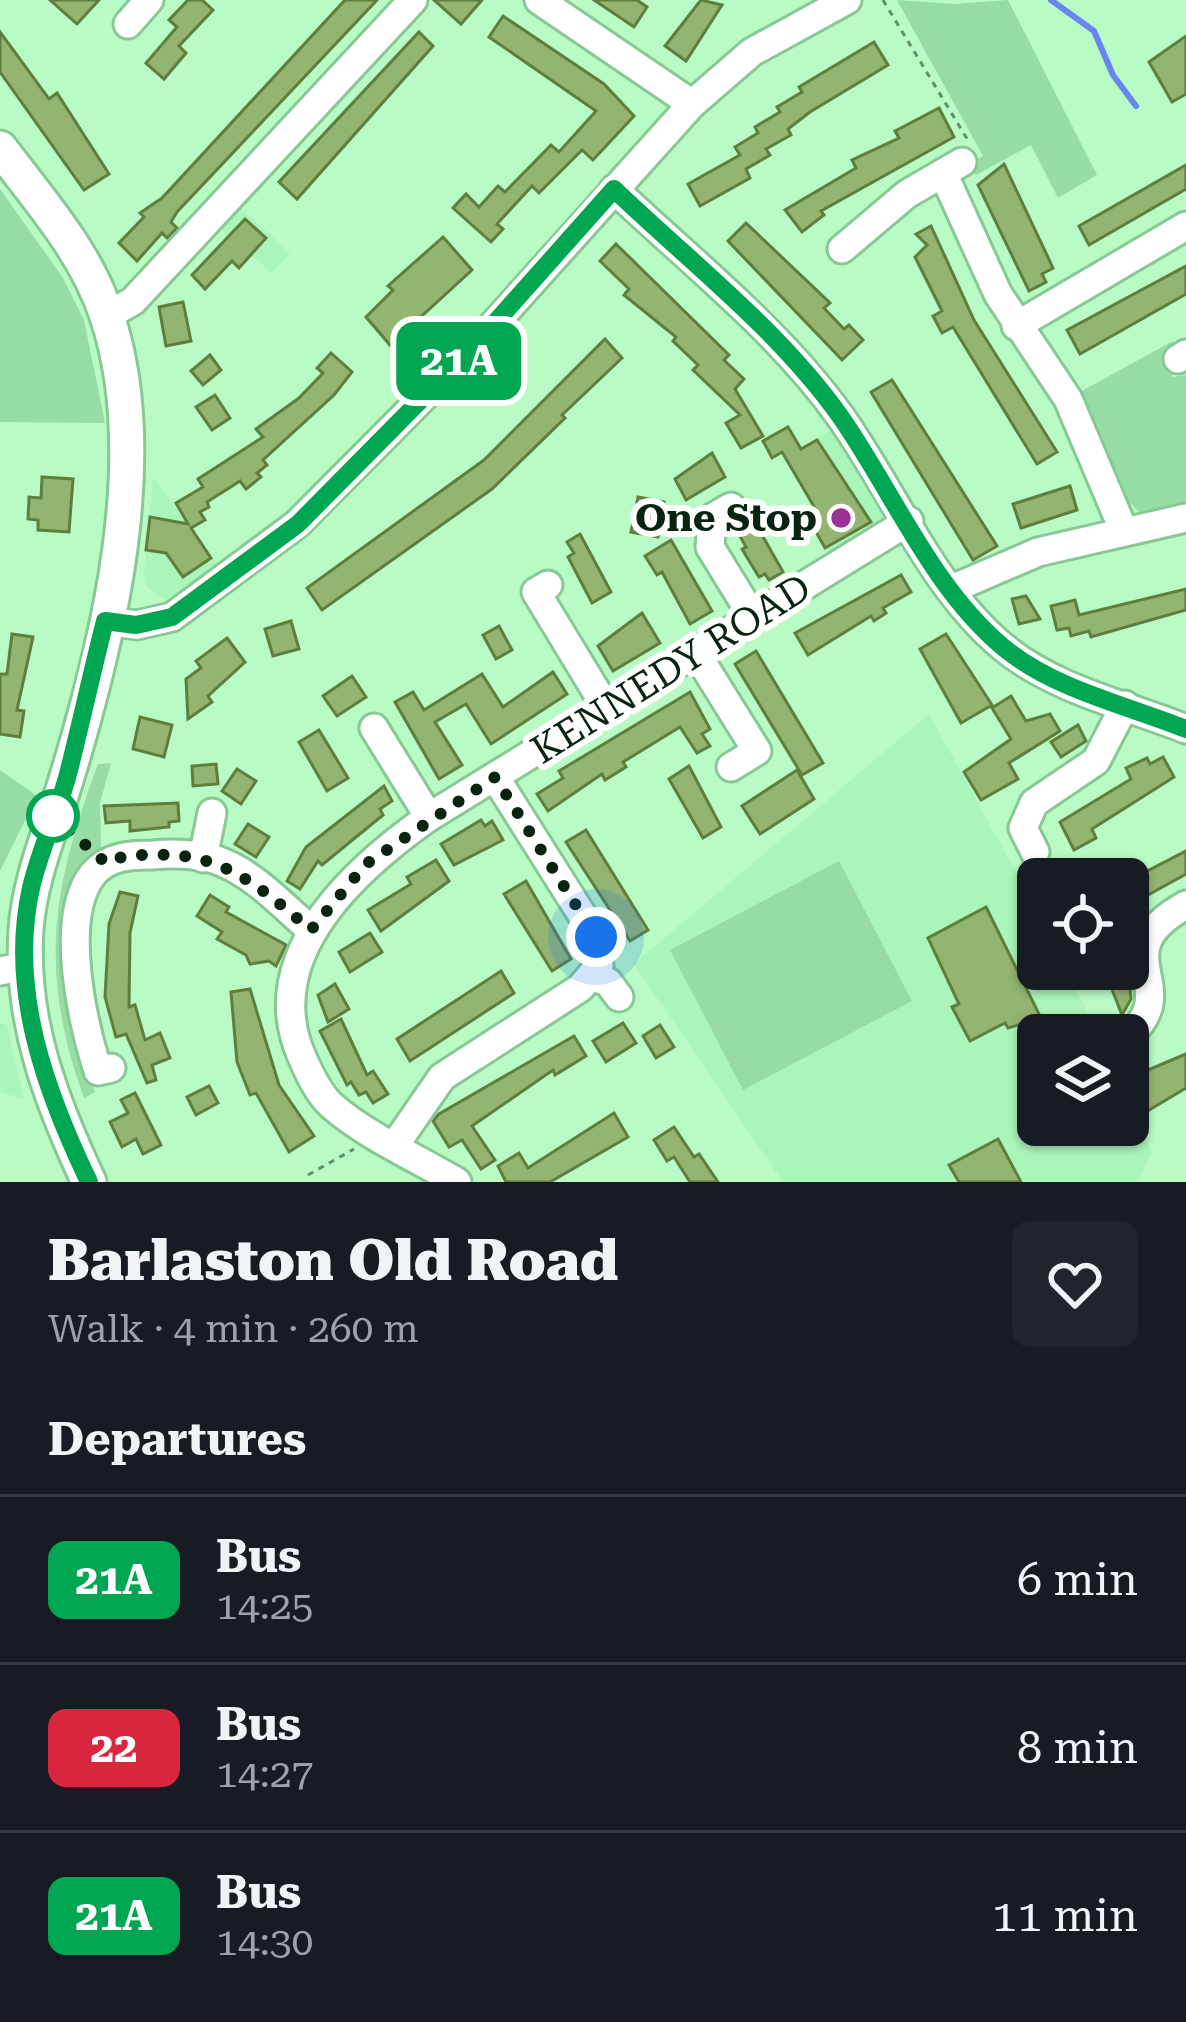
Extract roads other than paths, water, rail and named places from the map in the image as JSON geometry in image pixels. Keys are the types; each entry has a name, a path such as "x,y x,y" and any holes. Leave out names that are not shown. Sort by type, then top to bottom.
{"main road":[{"path":"0,148 73,244 107,316 124,390 129,460 105,621 67,778 30,890 13,969 28,1007 45,1079 89,1182"}],"street":[{"path":"128,24 149,0"},
{"path":"107,316 133,301 412,0"},
{"path":"539,0 692,104"},
{"path":"105,621 136,625 172,617 298,524 477,343 692,104 752,52 847,0"},
{"path":"842,249 907,194 952,168 1016,326 1068,399 1123,529"},
{"path":"614,189 792,359 839,415 952,589 1005,649 1054,679 1186,729"},
{"path":"1016,326 1186,226"},
{"path":"731,507 712,518 710,548 753,617"},
{"path":"952,589 1007,562 1123,529 1186,518"},
{"name":"KENNEDY ROAD","path":"450,1180 329,1104 298,1048 291,996 311,930 366,864 430,818 909,521"},
{"path":"536,592 607,709"},
{"path":"696,653 757,751 731,767"},
{"path":"1035,852 1023,828 1029,808 1096,761 1125,705"},
{"path":"374,728 430,818"},
{"path":"387,1140 442,1077 593,977 599,965 596,937 495,777"},
{"path":"203,858 212,813"},
{"path":"111,1068 98,1071 78,999 77,938 84,893 94,872 112,860 184,853 224,863 311,930"},
{"path":"1149,1026 1169,1016 1176,997 1156,948 1156,932 1165,917 1186,905"},
{"path":"593,977 608,982 619,997"}],"waterway":[{"path":"1051,0 1094,31 1113,75 1136,106"}],"place":[{"name":"One Stop","path":"841,518"}]}
